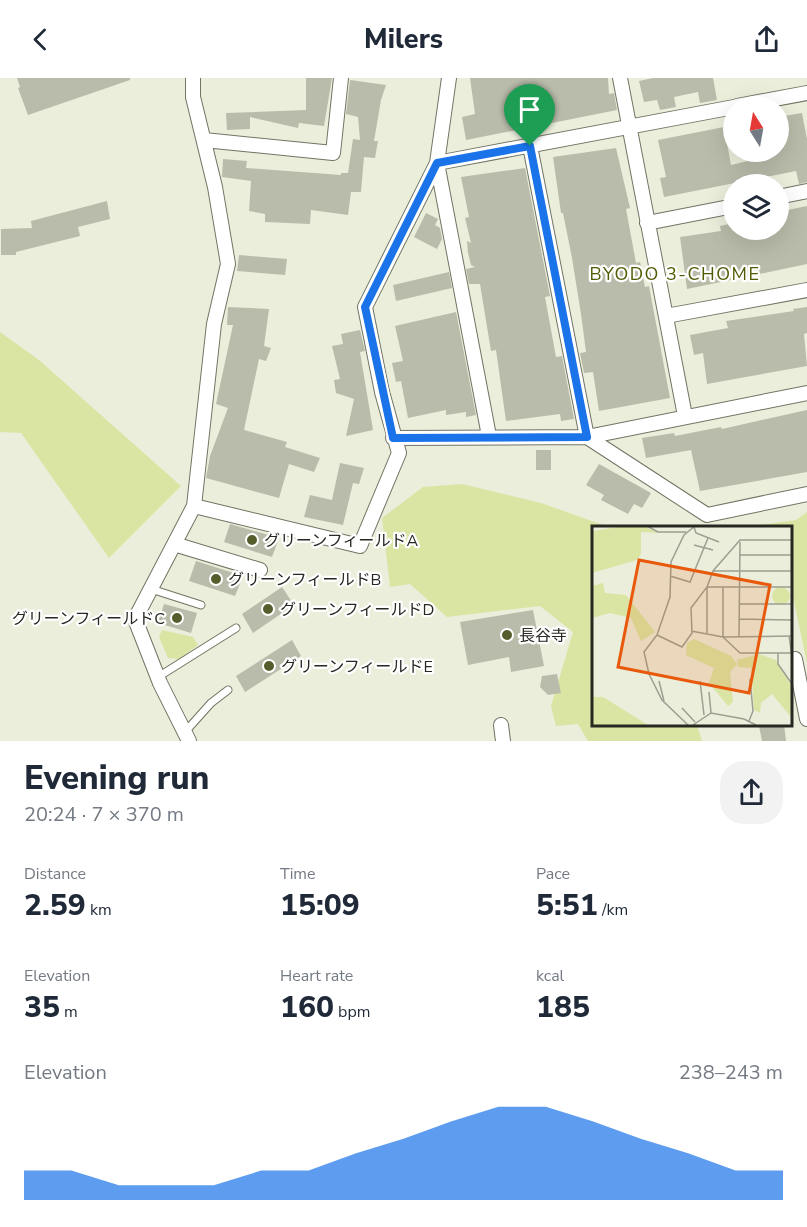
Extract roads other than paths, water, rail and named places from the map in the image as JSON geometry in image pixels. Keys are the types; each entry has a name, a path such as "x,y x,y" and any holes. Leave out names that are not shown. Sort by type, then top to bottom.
{"street":[{"path":"187,737 158,677 135,619 194,506 214,324 228,264 215,187 193,97 193,78"},
{"path":"204,140 333,153 341,78"},
{"path":"194,506 360,546 399,453 393,438 365,307 437,163 449,78"},
{"path":"620,78 685,416"},
{"path":"789,96 807,93"},
{"path":"437,163 723,109"},
{"path":"530,146 587,437 707,515 807,494"},
{"path":"437,163 489,436"},
{"path":"789,195 807,191"},
{"path":"647,223 723,208"},
{"path":"666,316 807,290"},
{"path":"393,438 587,437 807,393"},
{"path":"174,544 260,570"},
{"path":"795,659 807,718"},
{"path":"501,725 503,741"}],"lane":[{"path":"151,589 201,604"},
{"path":"158,677 236,628"},
{"path":"187,737 211,703 228,690"}],"place":[{"name":"グリーンフィールドA","path":"252,540"},
{"name":"グリーンフィールドB","path":"216,579"},
{"name":"グリーンフィールドD","path":"268,609"},
{"name":"グリーンフィールドC","path":"177,618"},
{"name":"長谷寺","path":"507,635"},
{"name":"グリーンフィールドE","path":"269,666"}],"district":[{"name":"BYODO 3-CHOME","path":"675,274"}]}
